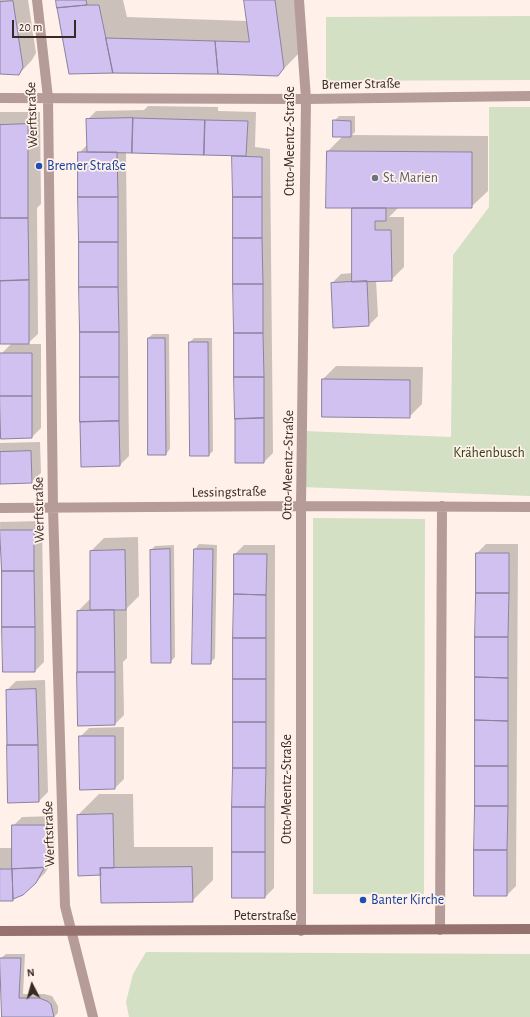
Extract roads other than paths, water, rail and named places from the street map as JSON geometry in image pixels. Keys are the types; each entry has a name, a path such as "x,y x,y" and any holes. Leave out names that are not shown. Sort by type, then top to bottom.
{"main road":[{"name":"Peterstraße","path":"0,931 530,930"}],"street":[{"name":"Werftstraße","path":"37,0 48,98 53,508 65,906 93,1017"},
{"name":"Otto-Meentz-Straße","path":"300,0 306,99 301,506 301,931"},
{"name":"Bremer Straße","path":"0,98 306,99 530,96"},
{"name":"Lessingstraße","path":"0,508 301,506 530,507"},
{"path":"440,930 442,506"}],"place":[{"name":"Bremer Straße","path":"39,166"},
{"name":"St. Marien","path":"375,178"},
{"name":"Banter Kirche","path":"363,900"}],"park label":[{"name":"Krähenbusch","path":"489,453"}]}
